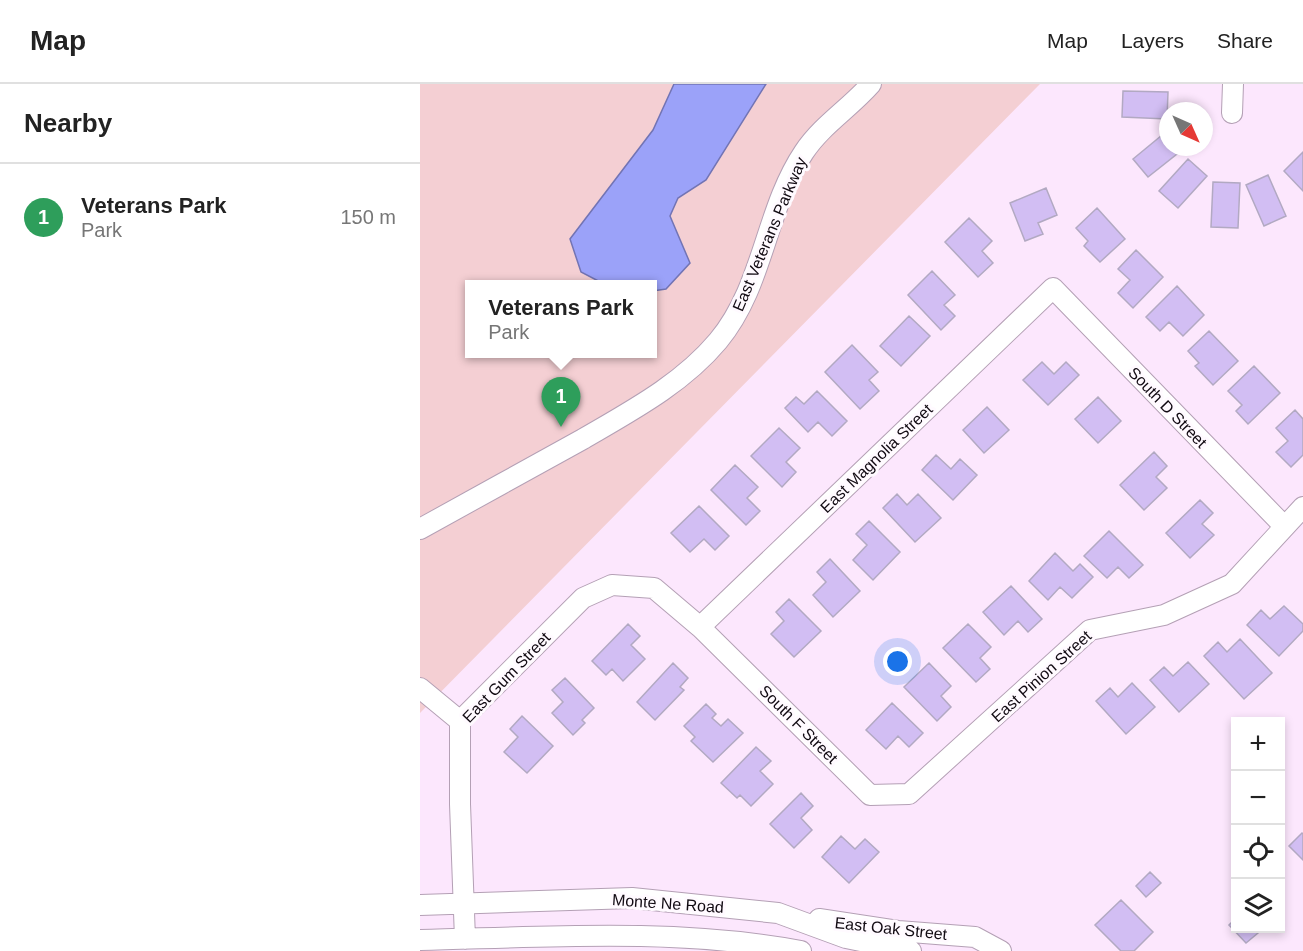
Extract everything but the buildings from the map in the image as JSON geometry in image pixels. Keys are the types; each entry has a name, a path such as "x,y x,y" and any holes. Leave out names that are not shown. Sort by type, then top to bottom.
{"street":[{"name":"East Veterans Parkway","path":"420,529 642,405 688,372 719,340 738,311 754,278 784,192 804,152 830,120 871,84"},
{"path":"1232,113 1233,84"},
{"name":"South D Street","path":"1053,288 1284,526"},
{"name":"East Magnolia Street","path":"700,627 1053,288"},
{"name":"East Pinion Street","path":"909,794 1090,630 1164,615 1232,584 1303,507"},
{"name":"East Gum Street","path":"465,939 460,721 583,598 612,585 654,588 700,627"},
{"name":"South F Street","path":"700,627 870,795 909,794"},
{"path":"420,688 460,721"},
{"name":"Monte Ne Road","path":"420,905 632,898 778,913 846,938 911,951"},
{"name":"East Oak Street","path":"778,913 898,931 975,937 1001,951"},
{"path":"584,936 606,951"},
{"name":"Monte Ne Road","path":"420,940 584,936 665,938 728,940 801,951"},
{"path":"649,951 665,938"}],"shaded area":[{"path":"420,84 1040,84 420,713"}],"water":[{"path":"674,84 766,84 706,180 678,198 670,216 690,263 666,289 657,290 657,280 596,280 581,272 570,239 653,130"}],"place":[{"name":"Veterans Park","path":"561,427"}]}
